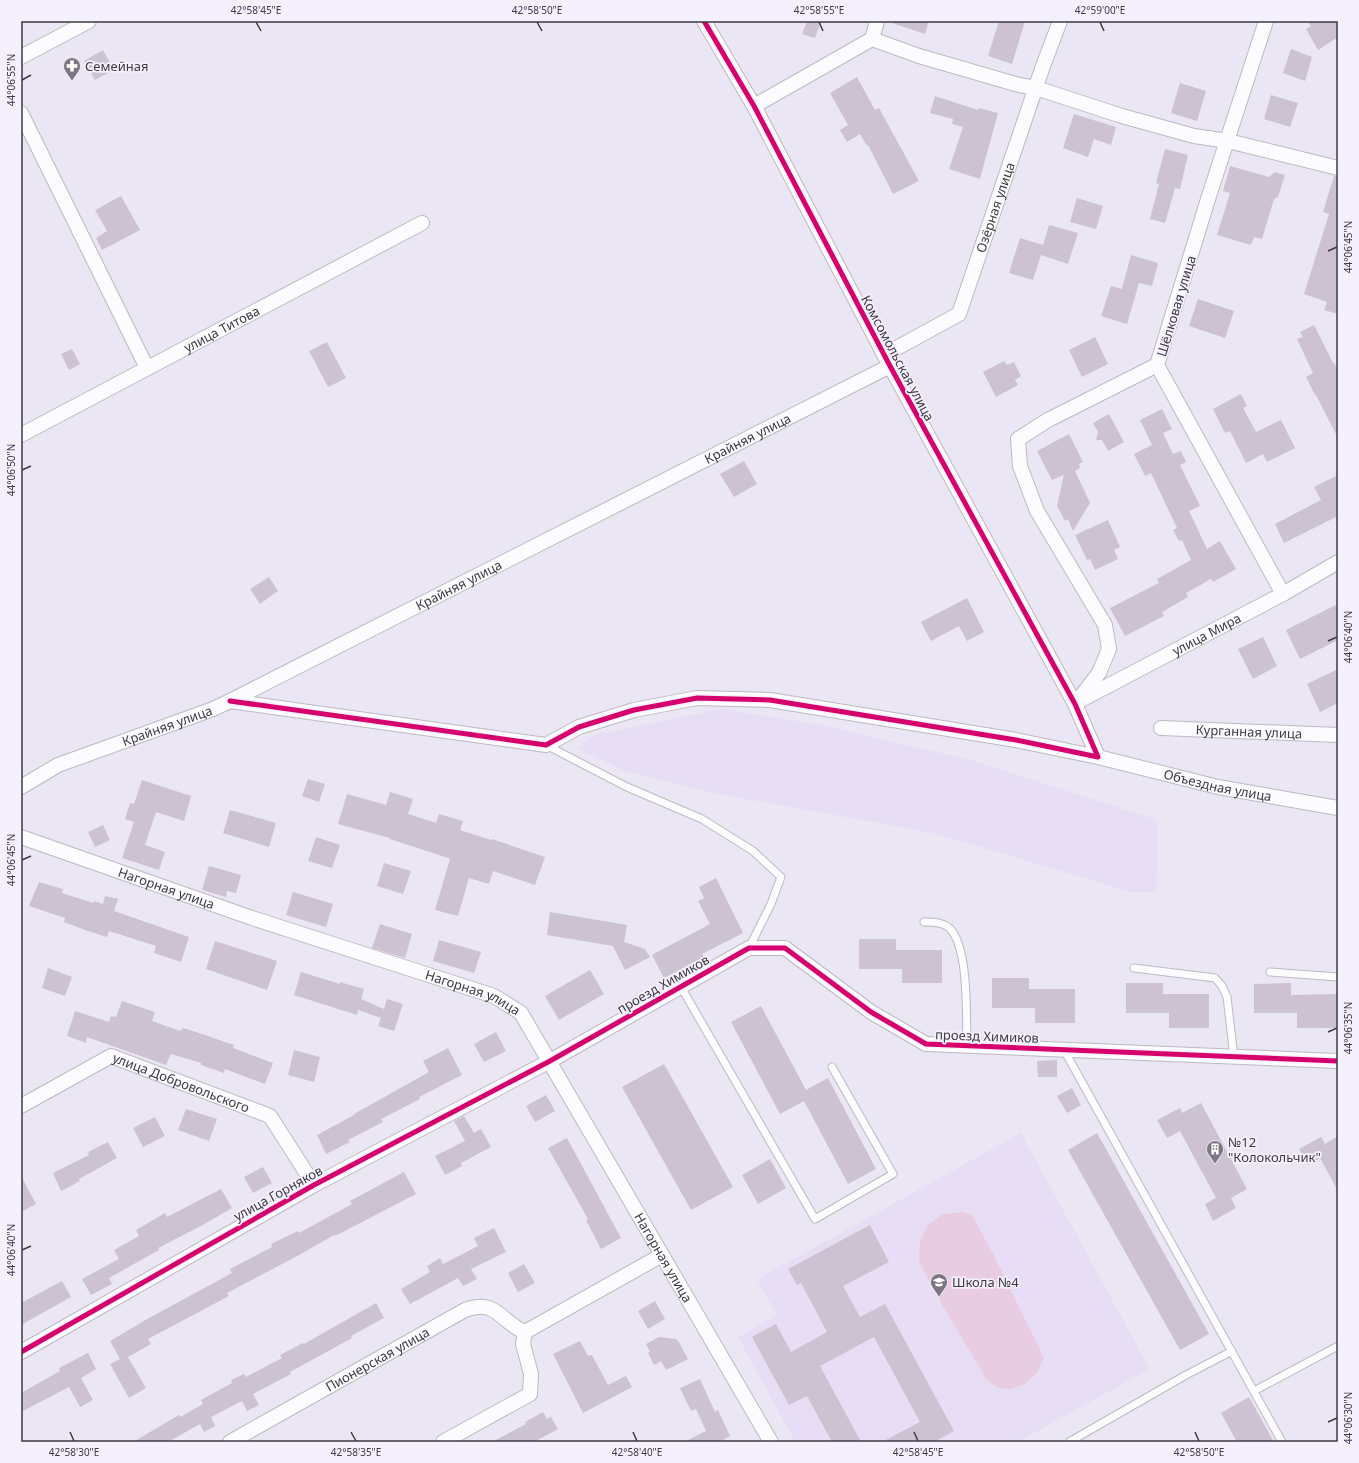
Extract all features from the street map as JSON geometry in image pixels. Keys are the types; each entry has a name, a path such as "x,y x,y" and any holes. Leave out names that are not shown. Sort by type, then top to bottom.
{"street":[{"path":"21,57 89,21"},
{"name":"Комсомольская улица","path":"704,21 754,106 887,361 1075,704 1098,757"},
{"path":"754,106 872,39 877,21"},
{"name":"Озёрная улица","path":"887,361 959,314 1043,66 1060,21"},
{"name":"Шёлковая улица","path":"1266,21 1209,196 1158,365 1283,594"},
{"path":"872,39 927,58 1019,85 1036,88 1130,118 1194,136 1228,141 1338,168"},
{"path":"21,113 147,368"},
{"name":"улица Титова","path":"21,435 422,223"},
{"name":"Крайняя улица","path":"21,786 58,765 212,709 230,701 887,361"},
{"path":"1075,704 1099,673 1109,649 1105,625 1037,511 1020,466 1018,440 1048,420 1158,365"},
{"name":"улица Мира","path":"1075,704 1283,594 1338,562"},
{"name":"Объездная улица","path":"546,745 579,727 634,710 698,698 770,700 1016,740 1098,757 1218,787 1338,808"},
{"path":"230,701 546,745"},
{"name":"Курганная улица","path":"1160,728 1338,736"},
{"name":"Нагорная улица","path":"21,837 252,918 494,996 521,1013 771,1442"},
{"name":"проезд Химиков","path":"550,1061 749,948 785,948 871,1012 926,1044 1338,1061"},
{"name":"улица Добровольского","path":"21,1106 112,1056 270,1116 314,1186"},
{"name":"улица Горняков","path":"21,1352 314,1186 550,1061"},
{"path":"442,1442 530,1394 531,1374 523,1344 525,1332 662,1255"},
{"name":"Пионерская улица","path":"230,1442 465,1310 476,1306 486,1306 499,1314 517,1329 525,1332"}],"lane":[{"path":"546,745 627,787 702,819 753,851 781,878 771,904 749,948"},
{"path":"924,922 938,922 952,931 958,945 965,967 967,1046"},
{"path":"1134,968 1215,978 1222,986 1227,997 1234,1057"},
{"path":"1270,972 1338,977"},
{"path":"681,987 815,1219 893,1174 832,1067"},
{"path":"1064,1050 1282,1442"},
{"path":"1254,1391 1338,1346"},
{"path":"1069,1442 1078,1440 1186,1375 1232,1351"}],"shaded area":[{"path":"721,709 816,724 971,760 1158,820 1156,892 1131,892 933,833 703,791 625,771 577,748 594,735"},
{"name":"Школа №4","path":"1021,1133 1150,1369 1018,1442 795,1442 738,1337 777,1315 757,1279"},
{"path":"962,1212 972,1215 994,1256 1044,1358 1037,1373 1025,1384 1011,1389 998,1388 987,1380 919,1262 920,1240 928,1225 941,1215"}],"building":[{"path":"807,21 821,21 815,38 802,34"},
{"path":"892,21 929,21 925,34 892,23"},
{"path":"999,21 1025,21 1012,64 988,56"},
{"path":"1307,21 1338,21 1338,37 1318,50 1306,29 1311,26"},
{"path":"1291,49 1312,57 1305,81 1283,73"},
{"path":"103,50 114,70 95,80 84,61"},
{"path":"857,77 875,110 879,108 919,181 893,194 868,145 867,146 860,134 847,142 840,130 848,125 830,93"},
{"path":"1180,83 1206,91 1197,121 1171,113"},
{"path":"1271,95 1298,103 1290,127 1264,119"},
{"path":"935,96 978,110 979,108 998,113 980,179 949,169 963,127 952,124 953,119 930,113"},
{"path":"1074,114 1116,127 1111,145 1094,139 1088,157 1063,148"},
{"path":"1165,149 1188,155 1180,189 1175,188 1165,223 1150,219 1159,184 1156,183"},
{"path":"1230,166 1269,177 1275,172 1285,175 1278,197 1274,199 1262,239 1254,237 1251,245 1217,235 1230,193 1223,191"},
{"path":"1334,176 1338,176 1338,314 1324,310 1327,302 1304,294 1329,214 1323,212"},
{"path":"121,196 140,230 102,250 96,238 107,231 95,210"},
{"path":"1077,198 1103,206 1096,229 1070,222"},
{"path":"1049,225 1078,233 1068,264 1041,255 1033,280 1009,273 1020,238 1043,245"},
{"path":"1131,255 1158,263 1152,286 1139,283 1127,324 1101,316 1111,286 1122,289"},
{"path":"1198,299 1234,311 1225,338 1189,326"},
{"path":"1314,325 1338,370 1338,438 1306,377 1313,373 1297,339 1303,337 1300,332"},
{"path":"1095,337 1108,364 1082,377 1069,350"},
{"path":"327,342 346,378 328,387 309,351"},
{"path":"72,349 80,364 69,370 61,354"},
{"path":"1004,361 1007,365 1014,362 1021,376 1015,380 1018,385 996,397 983,372"},
{"path":"1241,394 1247,406 1243,408 1256,432 1281,420 1295,448 1267,462 1263,454 1246,463 1230,431 1225,433 1213,409"},
{"path":"1162,409 1172,429 1163,433 1173,454 1181,451 1186,462 1180,465 1200,506 1189,511 1207,549 1220,541 1236,569 1213,582 1211,579 1186,593 1188,597 1162,612 1164,616 1125,636 1110,608 1159,583 1157,579 1191,560 1182,540 1179,541 1173,530 1177,528 1151,473 1145,476 1134,454 1152,445 1140,420"},
{"path":"1109,414 1124,442 1108,451 1102,440 1096,440 1098,432 1093,423"},
{"path":"1069,434 1083,462 1079,464 1080,468 1075,471 1090,503 1073,531 1068,519 1065,521 1057,506 1064,475 1052,480 1037,451"},
{"path":"744,461 757,484 734,497 720,474"},
{"path":"1338,475 1338,516 1284,543 1275,524 1321,500 1314,487"},
{"path":"1108,520 1120,547 1114,550 1118,559 1095,570 1090,559 1087,560 1075,535"},
{"path":"269,577 278,591 260,604 250,589"},
{"path":"967,598 984,632 967,641 959,626 931,641 921,622"},
{"path":"1338,604 1338,640 1300,659 1286,630"},
{"path":"1263,637 1277,666 1253,679 1238,649"},
{"path":"1338,669 1338,703 1320,712 1307,684"},
{"path":"308,779 325,784 319,802 302,796"},
{"path":"142,780 191,796 184,821 156,812 145,845 165,852 159,870 122,858 134,822 125,819 130,803 134,804"},
{"path":"390,792 413,799 408,814 436,823 439,814 463,821 460,830 545,857 535,885 493,871 489,884 469,878 458,916 435,910 450,859 390,838 338,824 347,794 386,805"},
{"path":"230,810 276,823 269,847 223,833"},
{"path":"103,825 110,840 95,847 88,832"},
{"path":"316,837 340,845 332,868 308,861"},
{"path":"384,863 411,871 403,894 377,886"},
{"path":"209,866 241,875 236,893 227,891 226,897 202,890"},
{"path":"716,878 743,933 702,954 704,957 664,978 652,955 710,924 698,901 704,898 699,887"},
{"path":"39,882 63,889 62,893 93,903 94,901 103,904 105,896 118,899 114,911 189,937 181,962 154,953 156,946 109,931 107,937 64,922 65,918 29,906"},
{"path":"293,892 333,904 326,927 286,915"},
{"path":"550,912 627,925 624,942 645,949 650,957 625,970 613,946 547,935"},
{"path":"380,924 412,934 405,958 372,948"},
{"path":"859,939 896,939 896,950 942,950 942,983 902,983 902,969 859,969"},
{"path":"439,940 481,952 474,973 433,961"},
{"path":"215,941 277,961 267,990 206,969"},
{"path":"48,968 72,977 65,996 42,988"},
{"path":"590,970 604,994 559,1020 545,996"},
{"path":"301,972 340,984 340,982 364,989 361,999 384,1009 387,999 403,1004 394,1031 378,1026 381,1018 358,1010 357,1015 294,995"},
{"path":"992,978 1029,978 1029,989 1075,989 1075,1023 1035,1023 1035,1008 992,1008"},
{"path":"1126,983 1163,983 1163,994 1209,994 1209,1028 1169,1028 1169,1013 1126,1013"},
{"path":"1291,983 1291,995 1337,994 1337,1028 1297,1028 1297,1013 1254,1013 1254,984"},
{"path":"122,1001 155,1012 152,1021 180,1031 183,1028 234,1045 233,1048 273,1063 265,1084 225,1069 224,1073 201,1065 201,1063 171,1054 166,1065 87,1037 86,1043 67,1036 75,1011 109,1022 111,1016 116,1017"},
{"path":"761,1006 806,1090 828,1078 876,1169 848,1184 804,1101 780,1114 731,1022"},
{"path":"496,1032 506,1051 484,1062 474,1044"},
{"path":"448,1048 462,1075 381,1119 383,1122 348,1140 350,1142 326,1154 317,1135 429,1072 423,1061"},
{"path":"294,1050 320,1057 314,1082 288,1075"},
{"path":"1057,1060 1057,1077 1038,1077 1037,1061"},
{"path":"664,1064 733,1187 691,1210 622,1087"},
{"path":"1072,1088 1081,1105 1067,1113 1057,1096"},
{"path":"546,1095 555,1111 535,1122 526,1106"},
{"name":"№12 \"Колокольчик\"","path":"1201,1103 1247,1189 1231,1198 1236,1208 1213,1221 1205,1204 1216,1198 1180,1131 1167,1138 1157,1120 1180,1108 1182,1113"},
{"path":"186,1109 217,1119 209,1141 178,1130"},
{"path":"464,1116 474,1133 481,1129 491,1147 461,1163 462,1166 445,1175 435,1156 465,1141 454,1121"},
{"path":"155,1117 165,1136 143,1147 133,1128"},
{"path":"1097,1133 1209,1334 1180,1350 1068,1150"},
{"path":"1338,1136 1338,1191 1320,1158 1308,1165 1299,1149 1321,1137 1325,1144"},
{"path":"567,1138 621,1238 601,1249 586,1220 588,1219 548,1148"},
{"path":"108,1142 117,1158 79,1179 80,1181 61,1191 53,1173 89,1155 88,1152"},
{"path":"770,1159 786,1188 758,1204 742,1175"},
{"path":"263,1167 272,1183 253,1193 244,1177"},
{"path":"404,1172 416,1194 335,1236 334,1235 227,1293 229,1296 148,1339 151,1344 128,1357 146,1388 129,1398 110,1364 120,1359 110,1341 232,1273 230,1269 272,1247 271,1244 298,1231 299,1233 352,1204 350,1201"},
{"path":"21,1176 36,1204 21,1212"},
{"path":"221,1189 232,1208 158,1248 159,1250 109,1278 112,1284 91,1295 82,1279 119,1259 114,1250 139,1236 136,1230 165,1213 167,1217"},
{"path":"870,1225 889,1262 843,1286 860,1317 885,1304 954,1431 934,1442 882,1442 920,1422 874,1337 820,1366 861,1442 832,1442 807,1396 789,1405 752,1337 776,1324 791,1352 827,1332 801,1283 797,1285 788,1269"},
{"path":"494,1228 506,1252 471,1269 477,1279 463,1286 458,1278 410,1304 401,1289 430,1272 427,1266 440,1258 443,1264 478,1246 474,1238"},
{"path":"524,1264 535,1283 518,1292 508,1273"},
{"path":"62,1281 71,1297 21,1325 21,1303"},
{"path":"655,1301 665,1319 648,1329 638,1311"},
{"path":"376,1303 384,1318 351,1336 352,1338 290,1372 291,1374 253,1394 259,1405 247,1411 242,1401 211,1417 215,1426 204,1432 200,1424 168,1442 133,1442 179,1415 180,1417 203,1404 201,1400 232,1383 231,1380 244,1374 246,1377 282,1358 280,1355 303,1343 304,1344"},
{"path":"659,1337 676,1339 688,1359 666,1370 661,1361 654,1365 648,1353 650,1352 646,1344"},
{"path":"580,1341 588,1356 592,1355 608,1385 626,1376 632,1387 583,1413 553,1354"},
{"path":"88,1353 96,1369 81,1378 93,1400 80,1407 69,1387 21,1412 21,1393 60,1371 59,1368"},
{"path":"700,1379 715,1412 718,1410 730,1436 719,1442 684,1442 706,1431 696,1409 691,1411 680,1388"},
{"path":"1249,1397 1274,1442 1237,1442 1221,1413"},
{"path":"543,1412 547,1419 551,1417 558,1429 534,1442 492,1442 526,1424 525,1422"}],"cycle path":[{"path":"230,701 546,745 579,727 634,710 697,698 770,700 1016,740 1098,757 1075,704 890,366 754,106 704,21"},
{"path":"21,1352 314,1185 550,1061 749,948 785,948 871,1012 926,1044 1338,1061"}],"place":[{"name":"Семейная","path":"72,81"},
{"name":"№12 \"Колокольчик\"","path":"1215,1164"},
{"name":"Школа №4","path":"939,1297"}]}
